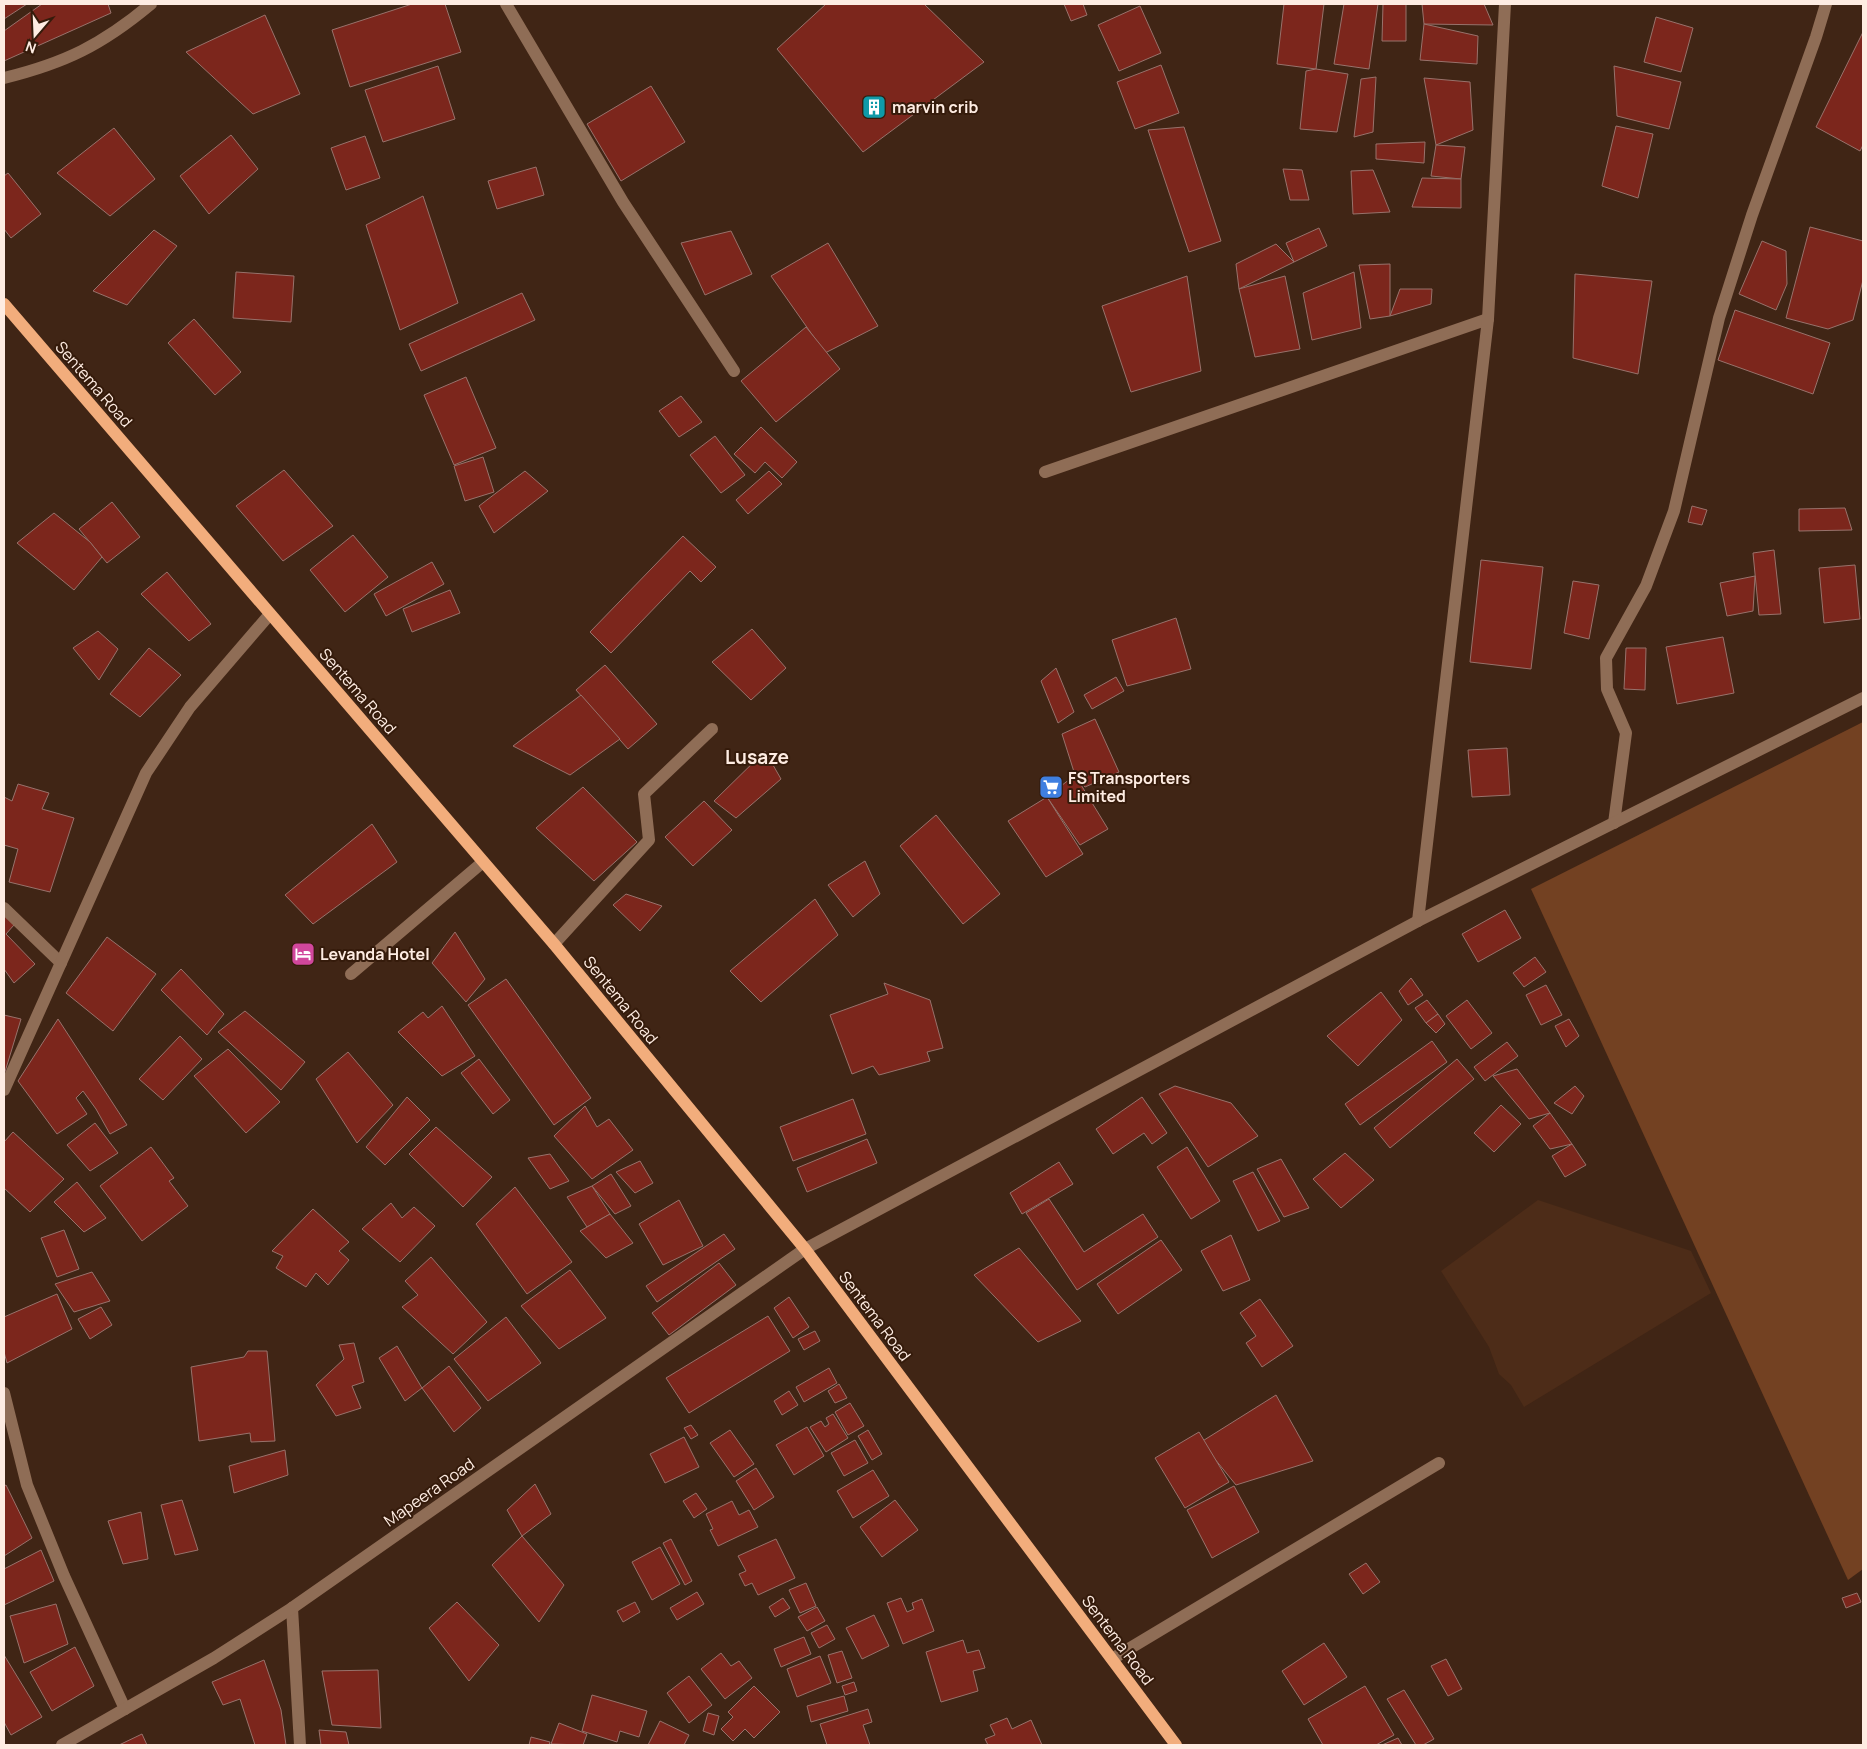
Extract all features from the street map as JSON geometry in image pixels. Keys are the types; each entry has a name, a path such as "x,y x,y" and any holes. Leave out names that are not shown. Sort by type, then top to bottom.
{"main road":[{"name":"Sentema Road","path":"4,304 554,944 805,1249 1176,1745"}],"street":[{"path":"4,78 67,60 103,40 151,4"},
{"path":"506,4 623,202 734,371"},
{"path":"1418,922 1488,319 1505,4"},
{"path":"1614,823 1626,733 1607,689 1606,658 1646,586 1674,512 1719,318 1752,215 1826,4"},
{"path":"1045,472 1488,319"},
{"path":"4,1090 146,773 190,707 270,614"},
{"name":"Mapeera Road","path":"62,1745 214,1658 292,1608 805,1249 1418,922 1863,698"},
{"path":"554,944 649,840 644,794 712,729"},
{"path":"351,974 483,862"},
{"path":"4,908 61,963"},
{"path":"4,1393 27,1485 64,1576 125,1708"},
{"path":"1112,1659 1439,1462"},
{"path":"292,1608 300,1745"}],"shaded area":[{"path":"1863,722 1863,1569 1848,1580 1531,889"},
{"path":"1538,1200 1691,1251 1711,1293 1524,1407 1511,1385 1499,1374 1489,1347 1441,1271"}],"building":[{"path":"4,4 27,4 4,19"},
{"path":"42,4 108,4 111,13 4,61 4,31"},
{"path":"412,4 445,4 461,52 350,87 332,30"},
{"name":"marvin crib","path":"826,4 924,4 984,62 863,152 777,49"},
{"path":"1064,4 1083,4 1087,15 1071,21"},
{"path":"1284,4 1324,4 1316,69 1277,64"},
{"path":"1344,4 1378,4 1369,69 1334,64"},
{"path":"1383,4 1406,4 1406,41 1382,41"},
{"path":"1422,4 1484,4 1493,25 1424,24"},
{"path":"1140,6 1161,53 1119,71 1098,25"},
{"path":"265,15 300,94 253,114 186,52"},
{"path":"1656,17 1693,28 1681,72 1644,62"},
{"path":"1424,24 1478,36 1477,64 1420,60"},
{"path":"1863,32 1863,145 1860,151 1816,127"},
{"path":"1161,65 1179,113 1135,129 1117,82"},
{"path":"438,66 455,119 383,142 365,90"},
{"path":"1614,66 1681,82 1669,129 1617,116"},
{"path":"1316,69 1348,74 1337,132 1300,129 1306,71"},
{"path":"1376,77 1373,132 1354,137 1361,79"},
{"path":"1424,78 1470,82 1473,130 1436,145"},
{"path":"651,86 685,142 621,181 587,124"},
{"path":"1616,126 1653,134 1638,198 1602,186"},
{"path":"1184,127 1221,241 1189,252 1148,130"},
{"path":"114,128 155,179 110,216 57,173"},
{"path":"231,135 258,169 209,214 180,176"},
{"path":"365,136 380,178 346,190 331,148"},
{"path":"1425,142 1424,163 1376,159 1376,144"},
{"path":"1436,145 1465,147 1461,179 1431,176"},
{"path":"536,167 544,195 497,209 488,181"},
{"path":"1283,169 1302,170 1309,200 1290,200"},
{"path":"1373,170 1390,212 1353,214 1351,171"},
{"path":"8,173 41,214 11,238 4,229 4,176"},
{"path":"1422,178 1461,179 1461,208 1412,207"},
{"path":"423,196 458,303 400,330 366,225"},
{"path":"1810,227 1863,241 1863,280 1853,320 1828,329 1786,318"},
{"path":"1319,228 1327,246 1294,262 1286,243"},
{"path":"154,230 177,246 127,305 93,291"},
{"path":"731,231 752,274 705,295 681,243"},
{"path":"1762,241 1786,251 1787,284 1776,310 1739,294"},
{"path":"828,243 878,326 825,353 771,276"},
{"path":"1276,244 1294,262 1239,289 1236,264"},
{"path":"1390,264 1390,316 1370,319 1359,265"},
{"path":"236,272 294,276 291,322 233,318"},
{"path":"1354,272 1361,328 1312,340 1303,293"},
{"path":"1575,274 1652,281 1638,374 1573,358"},
{"path":"1187,276 1201,371 1131,392 1102,306"},
{"path":"1285,276 1300,349 1255,357 1239,289"},
{"path":"1400,289 1432,289 1431,304 1390,316"},
{"path":"522,293 535,320 421,371 409,344"},
{"path":"1735,310 1830,343 1813,394 1718,360"},
{"path":"194,319 241,372 215,395 168,343"},
{"path":"806,327 840,369 776,422 741,381"},
{"path":"466,377 496,448 454,465 424,395"},
{"path":"681,396 702,422 679,437 659,411"},
{"path":"761,427 797,462 782,478 765,462 755,473 734,454"},
{"path":"715,436 745,475 721,493 690,455"},
{"path":"483,457 494,492 465,501 454,466"},
{"path":"284,470 333,526 283,561 236,506"},
{"path":"525,471 548,491 494,533 479,506"},
{"path":"769,471 782,484 748,514 736,500"},
{"path":"112,502 140,537 107,563 79,529"},
{"path":"1692,506 1707,510 1702,525 1688,522"},
{"path":"1845,508 1852,530 1799,531 1799,509"},
{"path":"54,513 90,542 102,557 74,590 17,543"},
{"path":"353,535 388,577 345,612 310,570"},
{"path":"683,536 716,567 701,582 690,571 611,653 590,632"},
{"path":"1774,550 1781,614 1759,615 1753,553"},
{"path":"1481,560 1543,567 1531,669 1470,662"},
{"path":"432,562 444,584 386,616 374,594"},
{"path":"1855,565 1860,619 1824,623 1819,568"},
{"path":"167,572 211,624 189,641 141,594"},
{"path":"1755,576 1753,611 1727,616 1720,583"},
{"path":"1573,581 1599,585 1589,639 1564,633"},
{"path":"450,590 460,613 412,632 403,609"},
{"path":"1176,618 1191,669 1127,686 1112,640"},
{"path":"752,629 786,668 751,700 712,662"},
{"path":"98,631 118,649 99,680 73,648"},
{"path":"1723,637 1734,693 1677,704 1666,647"},
{"path":"149,648 181,675 140,717 110,694"},
{"path":"1626,648 1646,648 1645,690 1624,689"},
{"path":"605,665 657,724 628,749 576,690"},
{"path":"1056,668 1074,712 1058,723 1041,681"},
{"path":"1116,677 1124,691 1092,709 1084,695"},
{"path":"581,695 620,739 570,775 513,746"},
{"path":"1095,719 1119,772 1085,787 1075,775 1062,734"},
{"path":"1507,748 1510,795 1472,797 1468,750"},
{"path":"765,751 781,779 736,818 714,801"},
{"path":"1075,775 1108,829 1080,845 1047,797"},
{"path":"18,784 49,793 42,809 74,818 50,892 9,882 18,849 4,845 4,797 12,801"},
{"path":"583,787 637,842 594,881 536,828"},
{"path":"1047,797 1083,854 1046,877 1008,821"},
{"path":"704,801 732,830 693,866 665,837"},
{"path":"936,815 1000,894 963,924 900,846"},
{"path":"372,824 397,862 313,924 285,895"},
{"path":"865,861 880,894 853,917 828,885"},
{"path":"626,894 662,906 640,931 613,905"},
{"path":"815,899 838,935 761,1002 730,971"},
{"path":"1505,910 1521,938 1478,962 1462,934"},
{"path":"4,915 14,925 6,934 35,964 14,983 4,969"},
{"path":"455,932 485,979 466,1002 432,963"},
{"path":"107,937 156,974 113,1031 66,993"},
{"path":"1535,957 1546,972 1524,987 1513,973"},
{"path":"181,969 224,1014 207,1035 161,990"},
{"path":"1411,978 1423,995 1408,1005 1399,991"},
{"path":"506,979 591,1098 554,1125 468,1005"},
{"path":"884,983 930,1000 943,1048 927,1052 930,1061 879,1075 873,1066 852,1074 830,1015 888,994"},
{"path":"1546,985 1562,1015 1541,1025 1526,995"},
{"path":"1381,992 1402,1020 1358,1066 1327,1036"},
{"path":"1427,1000 1438,1014 1426,1023 1415,1008"},
{"path":"1467,1000 1492,1033 1471,1049 1446,1016"},
{"path":"442,1006 475,1056 442,1076 398,1032 423,1012 428,1018"},
{"path":"245,1011 305,1062 281,1090 218,1032"},
{"path":"1438,1014 1445,1024 1436,1033 1426,1023"},
{"path":"4,1015 21,1019 4,1075"},
{"path":"58,1019 127,1125 110,1134 83,1091 76,1098 87,1114 57,1134 18,1081"},
{"path":"1569,1019 1579,1036 1566,1047 1555,1026"},
{"path":"180,1036 202,1059 163,1100 139,1079"},
{"path":"1432,1041 1447,1062 1360,1125 1345,1104"},
{"path":"1507,1042 1518,1056 1485,1081 1474,1067"},
{"path":"228,1049 280,1102 246,1133 194,1076"},
{"path":"348,1052 393,1105 357,1143 316,1079"},
{"path":"479,1059 510,1100 493,1114 461,1073"},
{"path":"1457,1059 1474,1079 1390,1148 1374,1128"},
{"path":"1517,1069 1550,1113 1529,1119 1493,1076"},
{"path":"1175,1086 1231,1103 1258,1136 1208,1167 1159,1094"},
{"path":"1575,1086 1584,1096 1572,1114 1554,1103"},
{"path":"407,1097 430,1120 385,1165 366,1147"},
{"path":"1142,1097 1167,1133 1152,1144 1144,1133 1113,1154 1096,1129"},
{"path":"853,1099 866,1134 793,1161 780,1127"},
{"path":"1501,1105 1521,1124 1494,1152 1474,1133"},
{"path":"585,1106 597,1127 609,1119 633,1150 592,1179 554,1136"},
{"path":"1550,1113 1572,1144 1550,1149 1533,1126"},
{"path":"95,1123 118,1153 90,1171 67,1145"},
{"path":"436,1127 492,1177 463,1207 409,1154"},
{"path":"13,1132 64,1179 30,1212 4,1188 4,1142"},
{"path":"867,1139 877,1163 807,1192 797,1168"},
{"path":"1572,1144 1586,1165 1565,1177 1552,1156"},
{"path":"151,1147 174,1178 169,1181 188,1206 142,1241 100,1186"},
{"path":"1187,1147 1220,1201 1191,1219 1157,1167"},
{"path":"1345,1153 1374,1180 1341,1208 1313,1179"},
{"path":"550,1154 569,1181 550,1189 528,1158"},
{"path":"1281,1159 1309,1208 1284,1217 1257,1169"},
{"path":"640,1161 653,1183 635,1193 616,1172"},
{"path":"1059,1162 1073,1184 1022,1214 1010,1193"},
{"path":"1253,1172 1280,1221 1258,1231 1233,1181"},
{"path":"611,1174 631,1206 615,1214 592,1186"},
{"path":"77,1182 106,1218 84,1232 54,1202"},
{"path":"592,1186 610,1214 587,1227 567,1197"},
{"path":"515,1187 572,1262 527,1294 476,1224"},
{"path":"1049,1199 1084,1252 1143,1214 1158,1237 1077,1290 1026,1213"},
{"path":"679,1200 703,1246 663,1265 639,1224"},
{"path":"391,1203 402,1218 414,1207 435,1226 400,1262 362,1229"},
{"path":"313,1209 349,1242 339,1251 349,1260 328,1285 316,1273 306,1287 276,1268 283,1256 272,1251"},
{"path":"610,1214 633,1243 606,1258 580,1231"},
{"path":"64,1230 79,1269 57,1277 41,1238"},
{"path":"724,1234 735,1249 657,1302 646,1286"},
{"path":"1231,1235 1250,1280 1223,1291 1201,1251"},
{"path":"1161,1240 1182,1270 1118,1314 1097,1284"},
{"path":"1019,1248 1081,1321 1038,1342 974,1275"},
{"path":"431,1257 487,1322 453,1354 402,1307 418,1295 405,1281"},
{"path":"719,1263 736,1285 669,1335 652,1313"},
{"path":"570,1270 606,1318 559,1349 521,1306"},
{"path":"92,1272 110,1301 74,1312 55,1284"},
{"path":"57,1294 72,1329 7,1363 4,1352 4,1317"},
{"path":"789,1297 809,1327 793,1338 774,1308"},
{"path":"1260,1299 1293,1346 1262,1367 1246,1343 1256,1336 1240,1313"},
{"path":"101,1307 112,1325 90,1339 78,1319"},
{"path":"768,1316 790,1351 689,1413 666,1378"},
{"path":"506,1317 541,1363 488,1401 454,1359"},
{"path":"815,1331 820,1341 804,1350 798,1339"},
{"path":"354,1343 364,1382 352,1386 361,1408 336,1416 316,1385 344,1359 339,1345"},
{"path":"397,1346 422,1388 405,1401 379,1358"},
{"path":"248,1351 267,1351 275,1441 251,1442 250,1433 199,1441 191,1367 244,1357"},
{"path":"449,1366 481,1408 454,1432 422,1388"},
{"path":"829,1368 837,1383 804,1402 796,1387"},
{"path":"839,1384 847,1398 835,1403 828,1391"},
{"path":"789,1391 798,1405 782,1415 774,1401"},
{"path":"1276,1395 1313,1461 1236,1485 1201,1442"},
{"path":"850,1403 864,1426 848,1435 835,1412"},
{"path":"833,1414 848,1438 826,1452 810,1427 821,1421 825,1427 829,1424 826,1418"},
{"path":"691,1425 698,1435 691,1439 684,1428"},
{"path":"807,1427 824,1456 794,1475 776,1445"},
{"path":"730,1430 754,1464 734,1477 710,1443"},
{"path":"868,1430 882,1454 872,1460 858,1436"},
{"path":"1199,1432 1229,1482 1185,1508 1155,1458"},
{"path":"684,1437 699,1467 665,1483 650,1454"},
{"path":"855,1440 868,1463 844,1476 831,1453"},
{"path":"285,1450 288,1475 234,1493 229,1466"},
{"path":"756,1468 774,1497 754,1510 736,1481"},
{"path":"873,1470 889,1496 853,1518 837,1491"},
{"path":"535,1484 551,1514 522,1536 507,1510"},
{"path":"6,1485 32,1538 4,1556 4,1486"},
{"path":"1234,1486 1259,1532 1212,1558 1187,1510"},
{"path":"696,1493 707,1509 694,1518 683,1501"},
{"path":"182,1500 198,1550 175,1555 161,1505"},
{"path":"895,1500 918,1530 882,1557 860,1527"},
{"path":"732,1501 739,1515 749,1510 758,1527 718,1546 710,1530 713,1529 706,1514"},
{"path":"141,1512 148,1559 123,1564 108,1521"},
{"path":"522,1536 564,1585 539,1622 492,1565"},
{"path":"671,1539 692,1581 685,1585 663,1543"},
{"path":"776,1539 795,1578 758,1595 752,1583 745,1586 739,1574 746,1571 738,1556"},
{"path":"660,1547 680,1584 652,1600 632,1562"},
{"path":"41,1550 54,1581 4,1605 4,1569"},
{"path":"1366,1563 1380,1582 1363,1594 1349,1574"},
{"path":"806,1583 816,1606 800,1613 789,1590"},
{"path":"697,1592 704,1604 677,1620 670,1608"},
{"path":"1857,1593 1861,1602 1846,1608 1842,1598"},
{"path":"783,1598 790,1608 775,1617 769,1607"},
{"path":"901,1598 907,1612 914,1609 912,1603 922,1599 934,1631 903,1644 887,1603"},
{"path":"457,1602 499,1645 469,1681 429,1628"},
{"path":"635,1602 640,1612 623,1622 617,1611"},
{"path":"56,1604 68,1644 24,1663 10,1616"},
{"path":"817,1607 825,1621 807,1631 798,1617"},
{"path":"874,1615 889,1646 862,1659 846,1628"},
{"path":"827,1625 835,1639 819,1648 811,1633"},
{"path":"804,1637 811,1654 781,1667 774,1649"},
{"path":"963,1640 967,1653 979,1650 985,1668 973,1671 978,1691 941,1702 926,1652"},
{"path":"1324,1643 1347,1677 1304,1705 1282,1671"},
{"path":"75,1647 94,1686 52,1711 30,1672"},
{"path":"842,1651 852,1678 837,1683 828,1655"},
{"path":"721,1653 731,1666 739,1661 752,1678 725,1699 701,1669"},
{"path":"4,1655 42,1717 11,1735 4,1722"},
{"path":"820,1656 831,1683 797,1697 787,1669"},
{"path":"1446,1659 1462,1689 1448,1696 1431,1666"},
{"path":"264,1660 281,1710 286,1745 255,1745 240,1699 223,1705 212,1682"},
{"path":"378,1670 381,1728 332,1725 322,1671"},
{"path":"689,1676 712,1705 689,1723 667,1693"},
{"path":"854,1682 857,1691 845,1695 842,1686"},
{"path":"754,1686 780,1712 754,1738 745,1729 733,1741 721,1729 733,1717 728,1712"},
{"path":"1365,1686 1394,1735 1376,1745 1323,1745 1308,1719"},
{"path":"1404,1690 1434,1739 1423,1745 1416,1745 1387,1699"},
{"path":"592,1695 647,1711 639,1737 620,1731 617,1742 582,1731"},
{"path":"844,1696 848,1711 811,1722 807,1706"},
{"path":"868,1709 872,1722 863,1725 870,1745 827,1745 820,1724"},
{"path":"708,1713 719,1716 714,1735 703,1731"},
{"path":"1007,1718 1012,1729 1031,1720 1042,1745 988,1745 985,1739 995,1735 990,1725"},
{"path":"660,1721 689,1735 684,1745 648,1745"},
{"path":"559,1723 587,1734 583,1745 551,1744"},
{"path":"319,1730 346,1732 349,1745 321,1745"},
{"path":"142,1734 147,1745 119,1745"},
{"path":"531,1737 550,1742 549,1745 529,1745"},
{"path":"1398,1738 1402,1745 1382,1745"}],"place":[{"name":"marvin crib","path":"874,107"},
{"name":"FS Transporters Limited","path":"1051,787"},
{"name":"Levanda Hotel","path":"303,954"}],"district":[{"name":"Lusaze","path":"757,757"}]}
